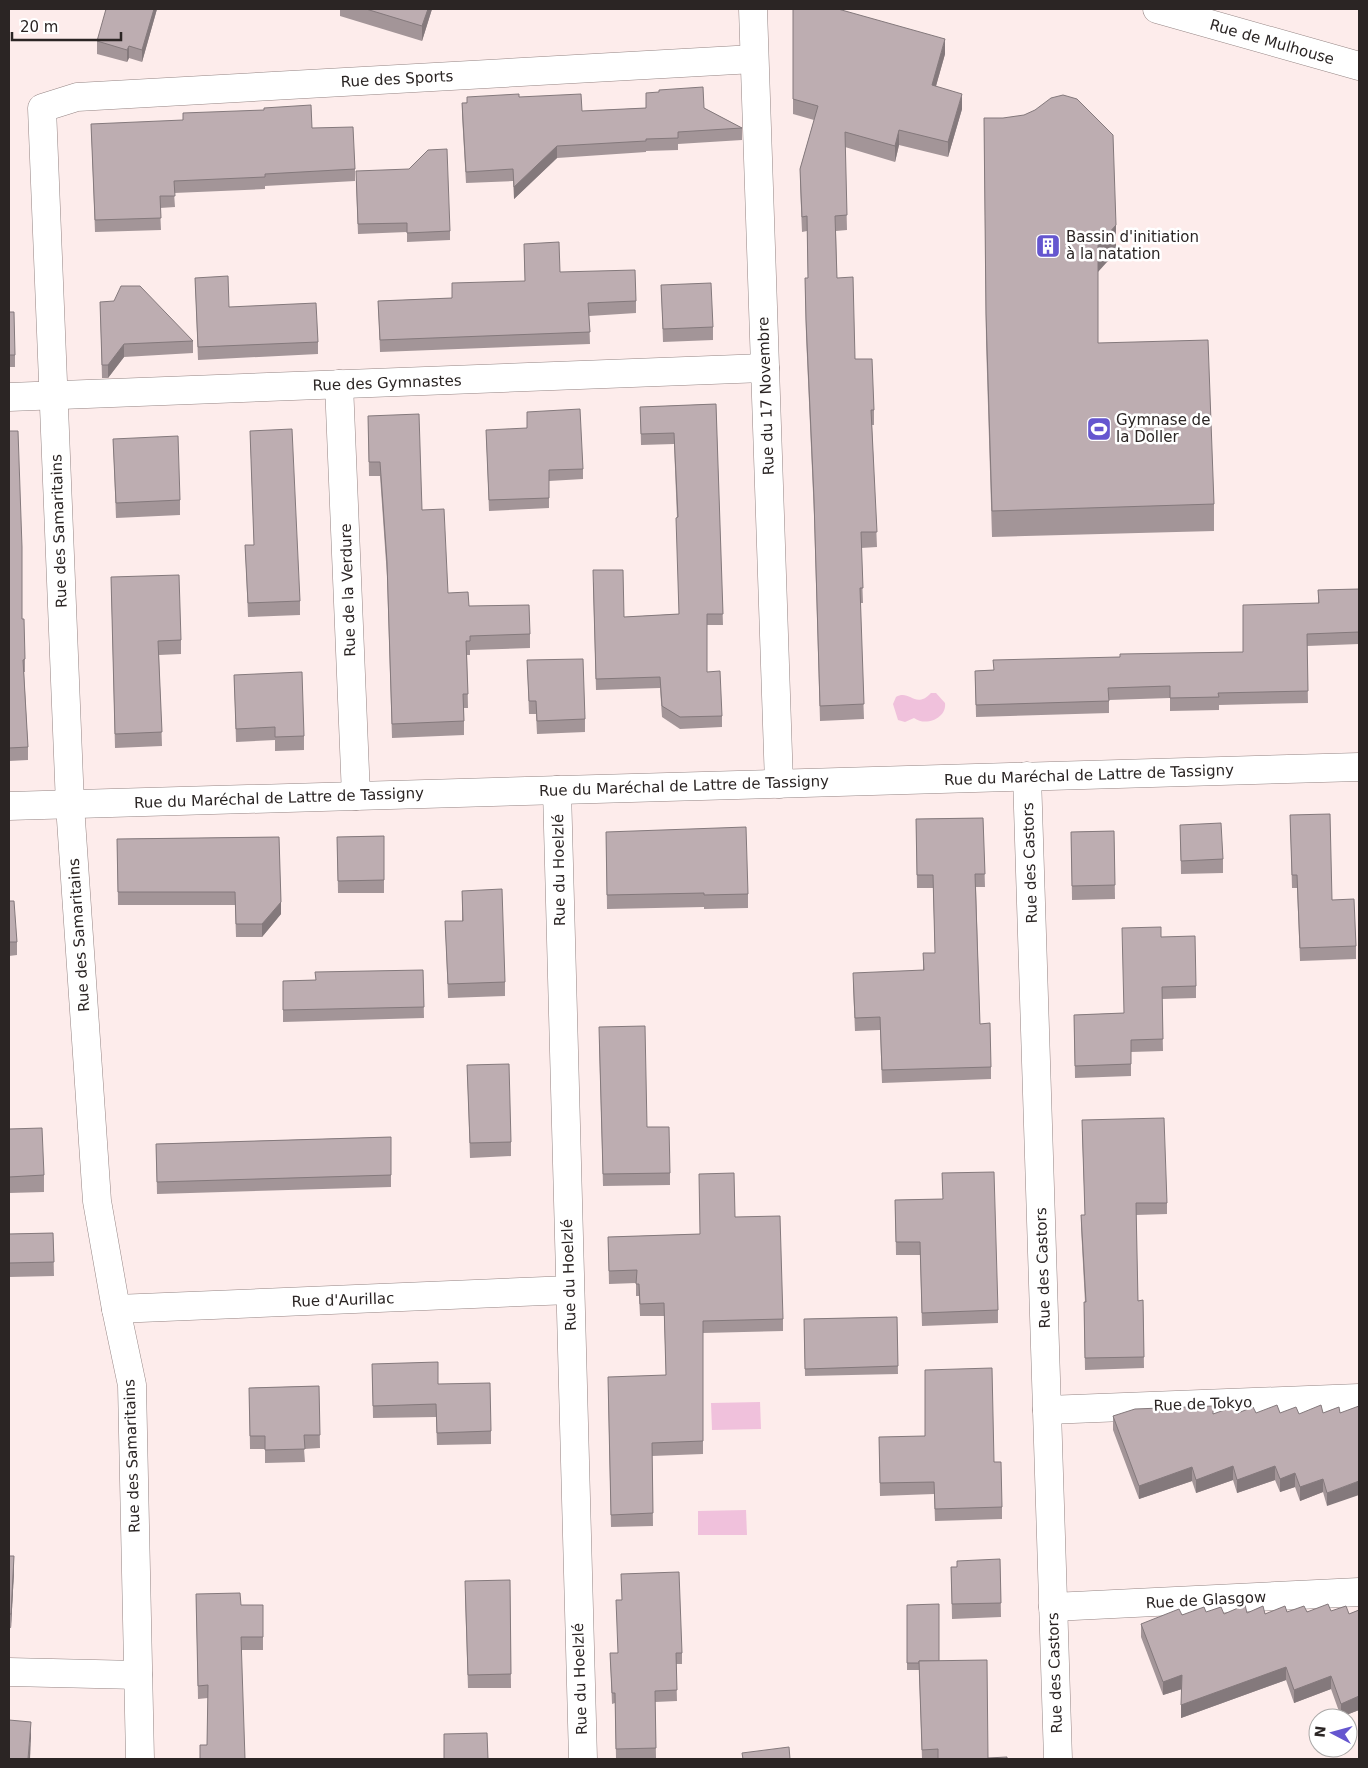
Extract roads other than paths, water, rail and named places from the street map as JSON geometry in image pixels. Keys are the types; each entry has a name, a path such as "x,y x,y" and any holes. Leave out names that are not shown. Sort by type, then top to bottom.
{"street":[{"name":"Rue du 17 Novembre","path":"753,9 779,784"},
{"name":"Rue de Mulhouse","path":"1157,9 1359,66"},
{"name":"Rue des Sports","path":"42,108 77,96 754,59"},
{"name":"Rue des Samaritains","path":"42,108 70,804 97,1201 116,1309 132,1385 140,1759"},
{"name":"Rue des Gymnastes","path":"9,397 765,368"},
{"name":"Rue de la Verdure","path":"339,384 356,796"},
{"name":"Rue du Maréchal de Lattre de Tassigny","path":"9,806 1359,766"},
{"name":"Rue des Castors","path":"1027,776 1058,1759"},
{"name":"Rue du Hoelzlé","path":"556,790 582,1759"},
{"name":"Rue d'Aurillac","path":"116,1309 570,1290"},
{"name":"Rue de Tokyo","path":"1047,1410 1359,1398"},
{"name":"Rue de Glasgow","path":"1053,1607 1359,1592"},
{"path":"9,1672 138,1675"}],"place":[{"name":"Bassin d'initiation à la natation","path":"1048,246"},
{"name":"Gymnase de la Doller","path":"1099,429"}]}
